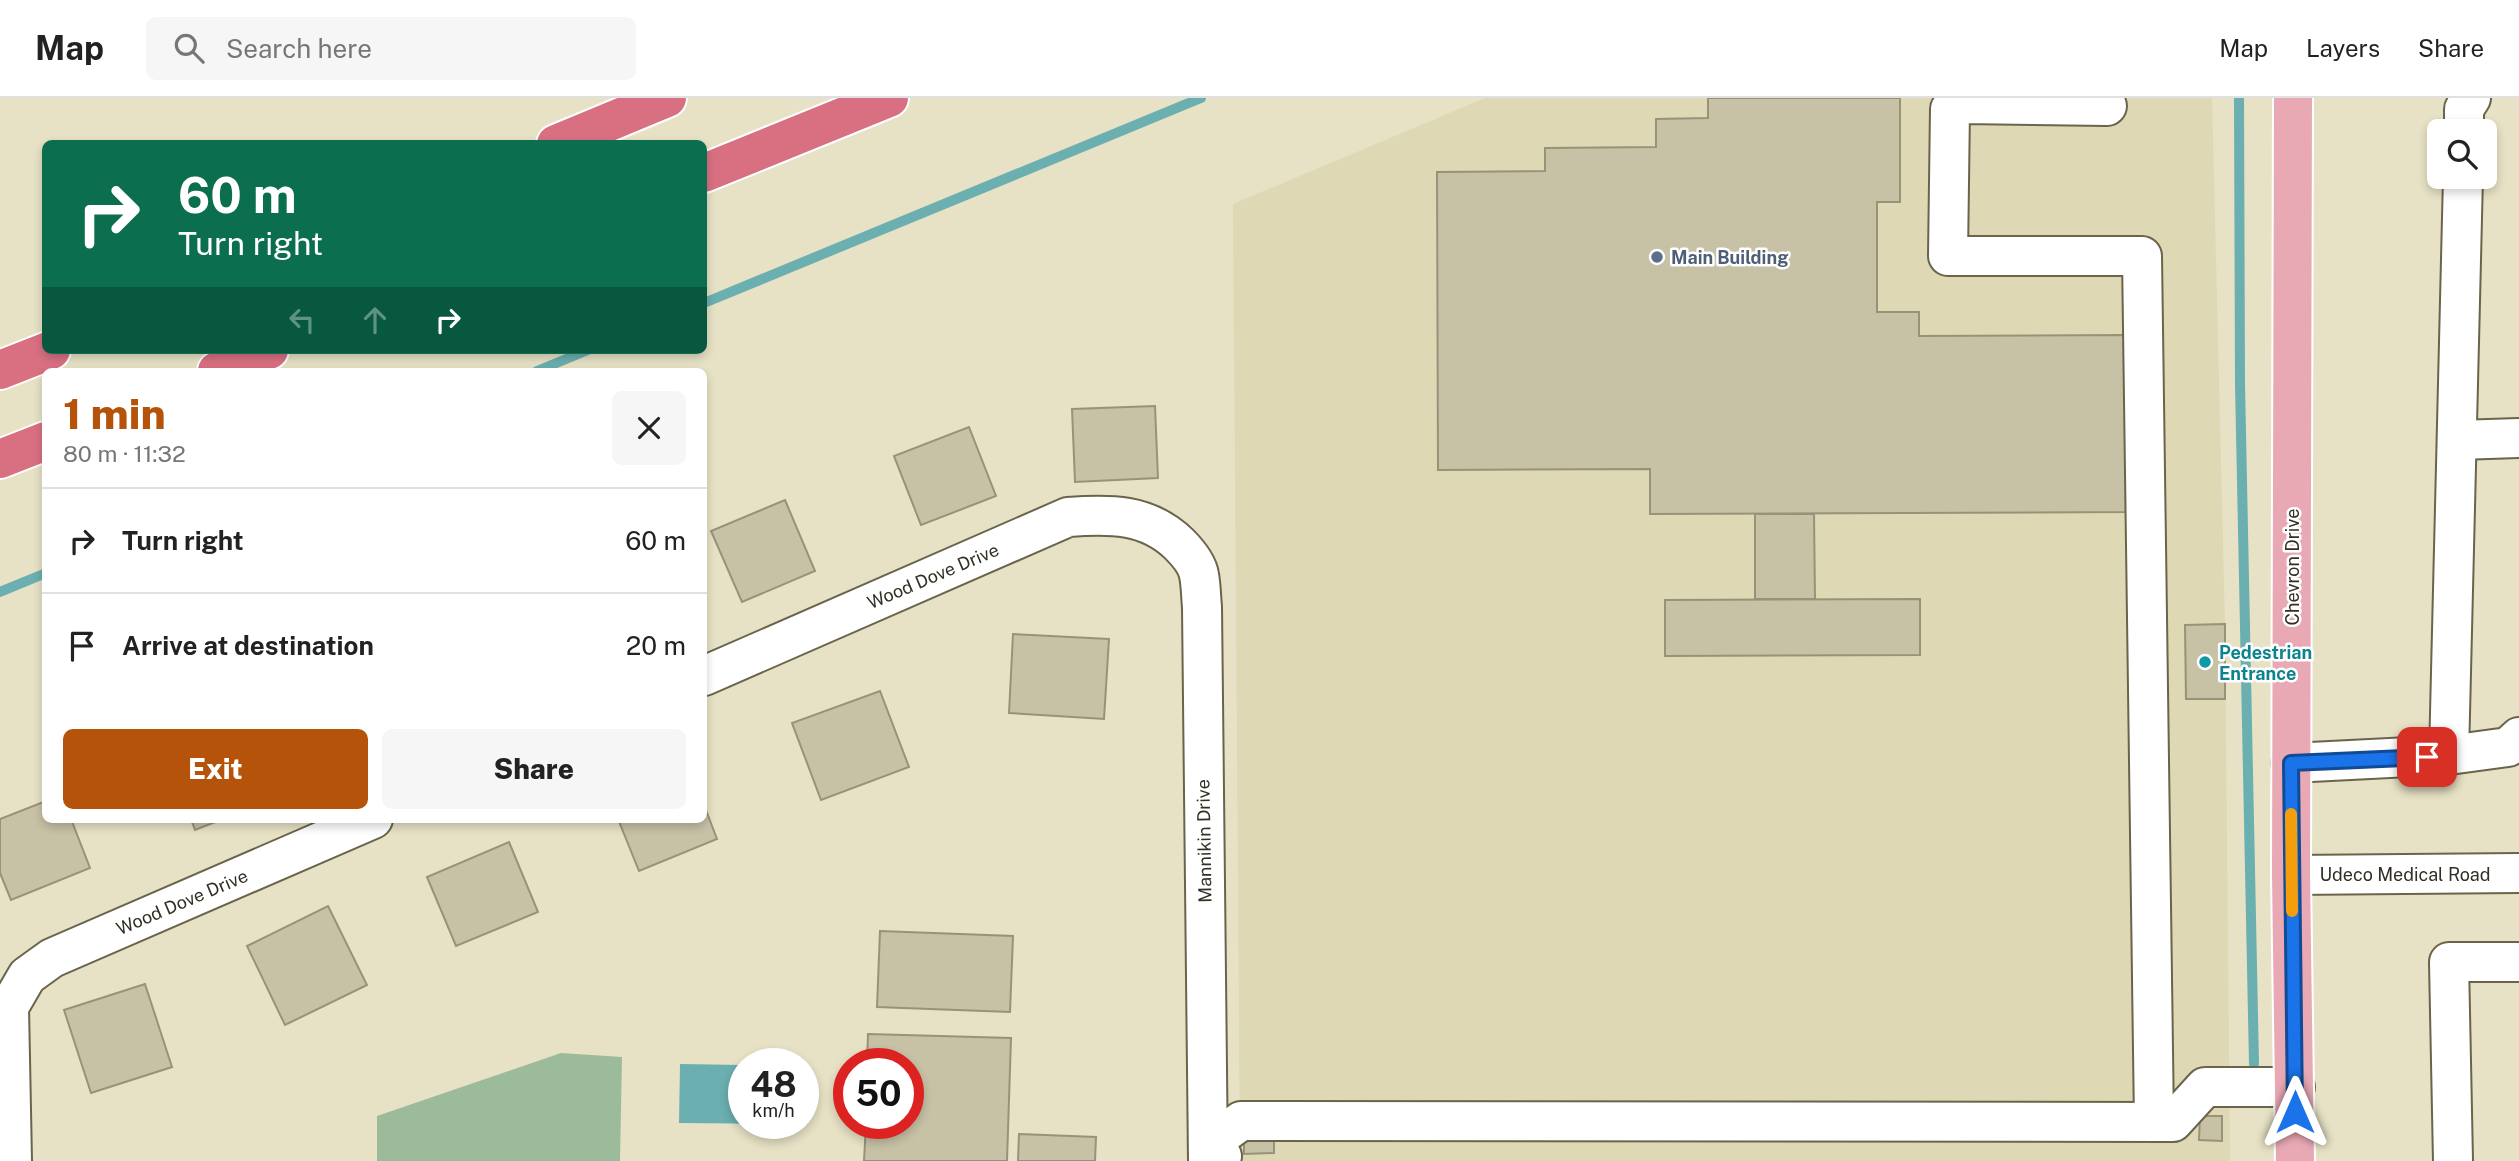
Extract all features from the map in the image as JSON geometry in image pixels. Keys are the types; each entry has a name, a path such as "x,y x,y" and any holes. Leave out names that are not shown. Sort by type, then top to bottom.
{"highway":[{"path":"566,140 667,98"},
{"path":"707,172 889,98"},
{"path":"0,370 42,354"},
{"path":"224,368 259,354"},
{"path":"0,459 42,443"}],"main road":[{"name":"Chevron Drive","path":"2293,98 2291,874 2295,1161"}],"street":[{"path":"2464,119 2464,109 2470,98"},
{"path":"2107,106 1963,104 1950,109 1948,256 2142,256 2154,1122"},
{"path":"2449,755 2463,189"},
{"path":"2458,440 2519,438"},
{"name":"Wood Dove Drive","path":"707,675 1068,517 1103,514 1139,519 1168,533"},
{"name":"Mannikin Drive","path":"1168,533 1188,553 1199,573 1202,607 1214,1156"},
{"path":"2291,763 2449,755 2508,747 2519,737"},
{"name":"Wood Dove Drive","path":"12,1161 9,1007 27,976 52,958 364,823"},
{"name":"Udeco Medical Road","path":"2291,874 2519,873"},
{"path":"2453,1161 2449,962 2519,962"},
{"path":"1214,1156 1241,1121 2173,1122 2205,1087 2295,1087"}],"shaded area":[{"path":"1485,98 2212,98 2225,624 2230,1161 1240,1161 1233,204"}],"green space":[{"path":"561,1053 622,1057 620,1161 377,1161 377,1116"}],"water":[{"path":"680,1064 728,1065 728,1124 679,1123"}],"building":[{"name":"Main Building","path":"1708,98 1900,98 1900,202 1877,202 1877,312 1919,312 1919,336 2125,335 2126,512 1650,514 1650,469 1438,470 1437,172 1545,171 1545,148 1656,147 1656,119 1708,118"},
{"path":"1155,406 1158,478 1075,482 1072,409"},
{"path":"969,427 996,496 921,525 894,456"},
{"path":"785,500 815,571 742,602 711,531"},
{"path":"1755,514 1814,514 1815,599 1755,599"},
{"path":"1920,599 1920,655 1665,656 1665,600"},
{"name":"Pedestrian Entrance","path":"2225,624 2225,699 2186,699 2185,625"},
{"path":"1013,634 1109,639 1104,719 1009,713"},
{"path":"880,691 909,767 821,800 792,723"},
{"path":"42,803 42,823 73,823 90,868 11,900 0,873 0,819"},
{"path":"707,813 717,839 639,871 620,823 707,823"},
{"path":"192,823 213,823 195,830"},
{"path":"509,842 538,912 456,946 427,877"},
{"path":"328,906 367,985 285,1025 247,946"},
{"path":"880,931 1013,936 1010,1012 877,1007"},
{"path":"145,984 172,1067 91,1093 64,1010"},
{"path":"868,1034 1011,1038 1007,1161 864,1161 865,1139 924,1139 924,1048 868,1048"},
{"path":"2200,1116 2222,1116 2222,1141 2199,1140"},
{"path":"1019,1134 1096,1137 1095,1161 1018,1161"},
{"path":"1274,1134 1274,1153 1244,1154 1244,1135"}],"waterway":[{"path":"707,302 1201,98"},
{"path":"2239,98 2240,384 2254,1064"},
{"path":"544,368 578,354"},
{"path":"0,592 42,575"}],"slow traffic":[{"path":"2291,814 2292,911"}],"place":[{"name":"Main Building","path":"1657,257"},
{"name":"Pedestrian Entrance","path":"2205,662"}],"route":[{"path":"2295,1112 2291,763 2427,757"}]}
